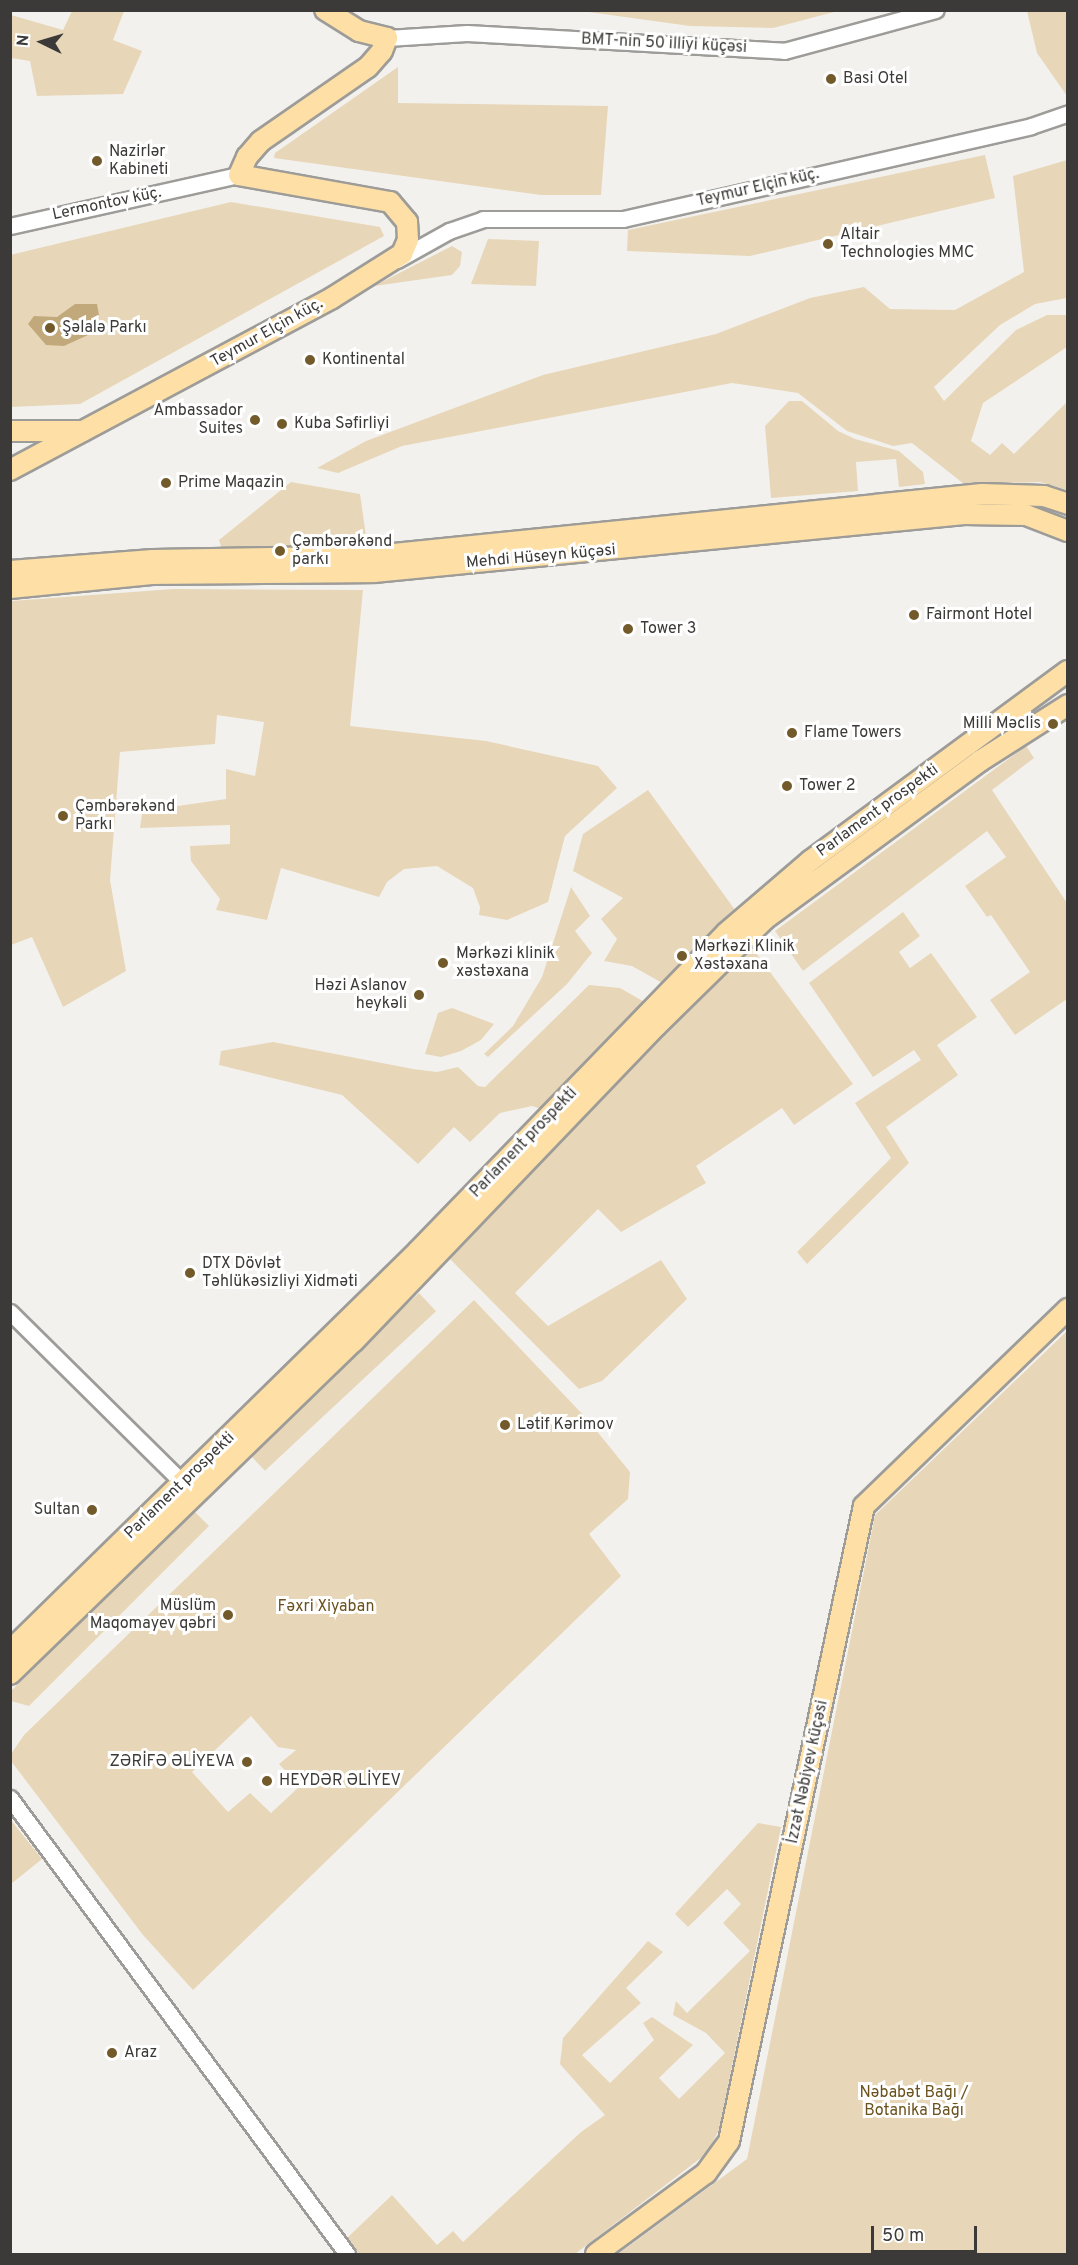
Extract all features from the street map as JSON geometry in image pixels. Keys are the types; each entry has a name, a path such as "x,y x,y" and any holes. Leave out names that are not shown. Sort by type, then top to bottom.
{"main road":[{"path":"239,175 251,150 368,67 382,51 387,38 359,31 325,10"},
{"name":"Lermontov küç.","path":"239,175 390,202 407,222 408,240 398,260"},
{"name":"Teymur Elçin küç.","path":"85,431 398,260"},
{"path":"10,431 85,431"},
{"path":"10,470 85,431"},
{"name":"Mehdi Hüseyn küçəsi","path":"10,571 153,560 374,556 981,494 1044,496 1068,504"},
{"name":"Mehdi Hüseyn küçəsi","path":"10,588 154,574 374,572 964,514 1026,514 1068,531"},
{"name":"Parlament prospekti","path":"10,1651 418,1251 726,933 810,861 1068,671"},
{"name":"Parlament prospekti","path":"10,1674 352,1342 758,925 980,761 1068,705"},
{"name":"İzzət Nəbiyev küçəsi","path":"596,2254 706,2173 729,2141 864,1506 1068,1309"}],"street":[{"name":"BMT-nin 50 illiyi küçəsi","path":"387,38 468,33 784,51 936,10"},
{"name":"Teymur Elçin küç.","path":"398,260 449,231 483,219 613,220 1036,125 1068,113"},
{"name":"Lermontov küç.","path":"10,226 239,175"},
{"path":"10,1312 183,1483"},
{"path":"10,1798 348,2254"}],"green space":[{"path":"72,11 124,11 113,40 142,51 123,94 37,96 30,61 11,58 11,15 63,30"},
{"path":"581,11 838,11 773,28 690,26"},
{"path":"1027,11 1067,11 1067,96 1037,53"},
{"path":"398,67 398,103 608,106 601,195 541,195 274,158 275,153"},
{"path":"985,155 995,198 750,256 627,251 628,230"},
{"path":"1067,160 1067,298 1035,304 1000,325 934,387 944,401 1016,330 1047,315 1067,315 1067,347 983,403 971,441 990,455 1002,443 1014,454 1067,402 1067,490 1040,482 964,484 912,443 893,446 847,431 798,393 732,383 402,446 338,473 317,468 366,441 543,375 716,334 810,298 864,287 890,309 955,310 1024,272 1013,176"},
{"name":"Şəlalə Parkı","path":"231,202 380,227 384,236 80,404 11,407 10,255"},
{"path":"488,239 539,241 536,286 471,284"},
{"path":"452,246 462,252 460,266 452,275 374,286"},
{"path":"789,401 802,401 838,431 855,439 899,451 923,472 925,484 899,487 896,459 856,462 858,491 771,498 765,426"},
{"path":"291,482 360,494 367,543 223,552 219,540"},
{"path":"173,589 363,590 350,726 486,741 598,766 617,788 565,836 548,902 507,920 479,915 480,907 473,888 437,866 404,869 387,882 379,897 281,868 267,920 216,910 220,899 191,861 190,846 230,844 230,825 140,828 142,814 157,809 226,799 226,769 255,776 264,722 217,715 215,744 120,752 110,880 126,971 63,1007 32,937 11,945 11,601"},
{"path":"1026,746 1034,758 992,790 1067,903 1067,999 1015,1035 990,1000 1030,972 991,915 987,917 965,886 1006,857 987,831 803,971 775,931"},
{"path":"648,790 738,914 664,984 632,966 604,961 617,939 601,919 623,898 573,871 583,834"},
{"path":"571,887 590,916 575,931 592,953 567,984 488,1057 484,1054 513,1026 542,977"},
{"path":"903,912 920,936 899,952 910,968 931,953 977,1017 937,1045 958,1075 886,1127 909,1163 807,1264 797,1252 891,1158 855,1103 921,1060 914,1050 873,1077 809,983"},
{"path":"753,949 853,1084 794,1125 782,1108 696,1166 706,1183 621,1232 598,1209 515,1293 548,1326 661,1260 687,1299 602,1381 579,1389 450,1259 675,1023"},
{"path":"589,985 620,988 648,1004 544,1110 532,1106 500,1113 470,1142 454,1127 418,1164 342,1095 219,1065 221,1051 273,1042 413,1069 437,1072 458,1067 478,1086 485,1087"},
{"path":"452,1008 494,1024 481,1040 461,1051 441,1057 425,1054 438,1013"},
{"path":"419,1293 436,1311 265,1471 248,1453"},
{"name":"Fəxri Xiyaban","path":"474,1300 587,1419 630,1472 628,1499 589,1534 621,1576 193,1990 143,1935 11,1761 11,1754 24,1735","holes":["251,1716 278,1747 296,1750 279,1764 300,1786 271,1813 250,1793 228,1812 192,1772"]},
{"name":"Nəbabət Bağı / Botanika Bağı","path":"1067,1331 1067,2254 618,2254 747,2159 875,1515"},
{"path":"194,1511 209,1526 29,1706 11,1701 11,1691"},
{"path":"10,1819 42,1859 11,1884 10,1884"},
{"path":"758,1823 781,1827 719,2130 706,2154 575,2254 359,2254 347,2238 392,2195 437,2245 453,2231 463,2242 581,2132 605,2115 560,2064 563,2038 648,1941 663,1952 626,1988 641,2003 582,2055 610,2083 654,2040 643,2023 652,2017 693,2045 659,2078 679,2099 725,2053 706,2033 673,2015 676,2001 687,2013 750,1951 723,1923 741,1904 727,1889 688,1927 675,1914"}],"shaded area":[{"path":"75,304 97,304 99,315 88,335 64,346 46,345 28,324 34,316 57,317"}],"place":[{"name":"Basi Otel","path":"831,79"},
{"name":"Nazirlər Kabineti","path":"97,161"},
{"name":"Altair Technologies MMC","path":"828,244"},
{"name":"Şəlalə Parkı","path":"50,328"},
{"name":"Kontinental","path":"310,360"},
{"name":"Ambassador Suites","path":"255,420"},
{"name":"Kuba Səfirliyi","path":"282,424"},
{"name":"Prime Maqazin","path":"166,483"},
{"name":"Çəmbərəkənd parkı","path":"280,551"},
{"name":"Fairmont Hotel","path":"914,615"},
{"name":"Tower 3","path":"628,629"},
{"name":"Milli Məclis","path":"1053,724"},
{"name":"Flame Towers","path":"792,733"},
{"name":"Tower 2","path":"787,786"},
{"name":"Çəmbərəkənd Parkı","path":"63,816"},
{"name":"Mərkəzi Klinik Xəstəxana","path":"682,956"},
{"name":"Mərkəzi klinik xəstəxana","path":"443,963"},
{"name":"Həzi Aslanov heykəli","path":"419,995"},
{"name":"DTX Dövlət Təhlükəsizliyi Xidməti","path":"190,1273"},
{"name":"Lətif Kərimov","path":"505,1425"},
{"name":"Sultan","path":"92,1510"},
{"name":"Müslüm Maqomayev qəbri","path":"228,1615"},
{"name":"ZƏRİFƏ ƏLİYEVA","path":"247,1762"},
{"name":"HEYDƏR ƏLİYEV","path":"267,1781"},
{"name":"Araz","path":"112,2053"}]}
